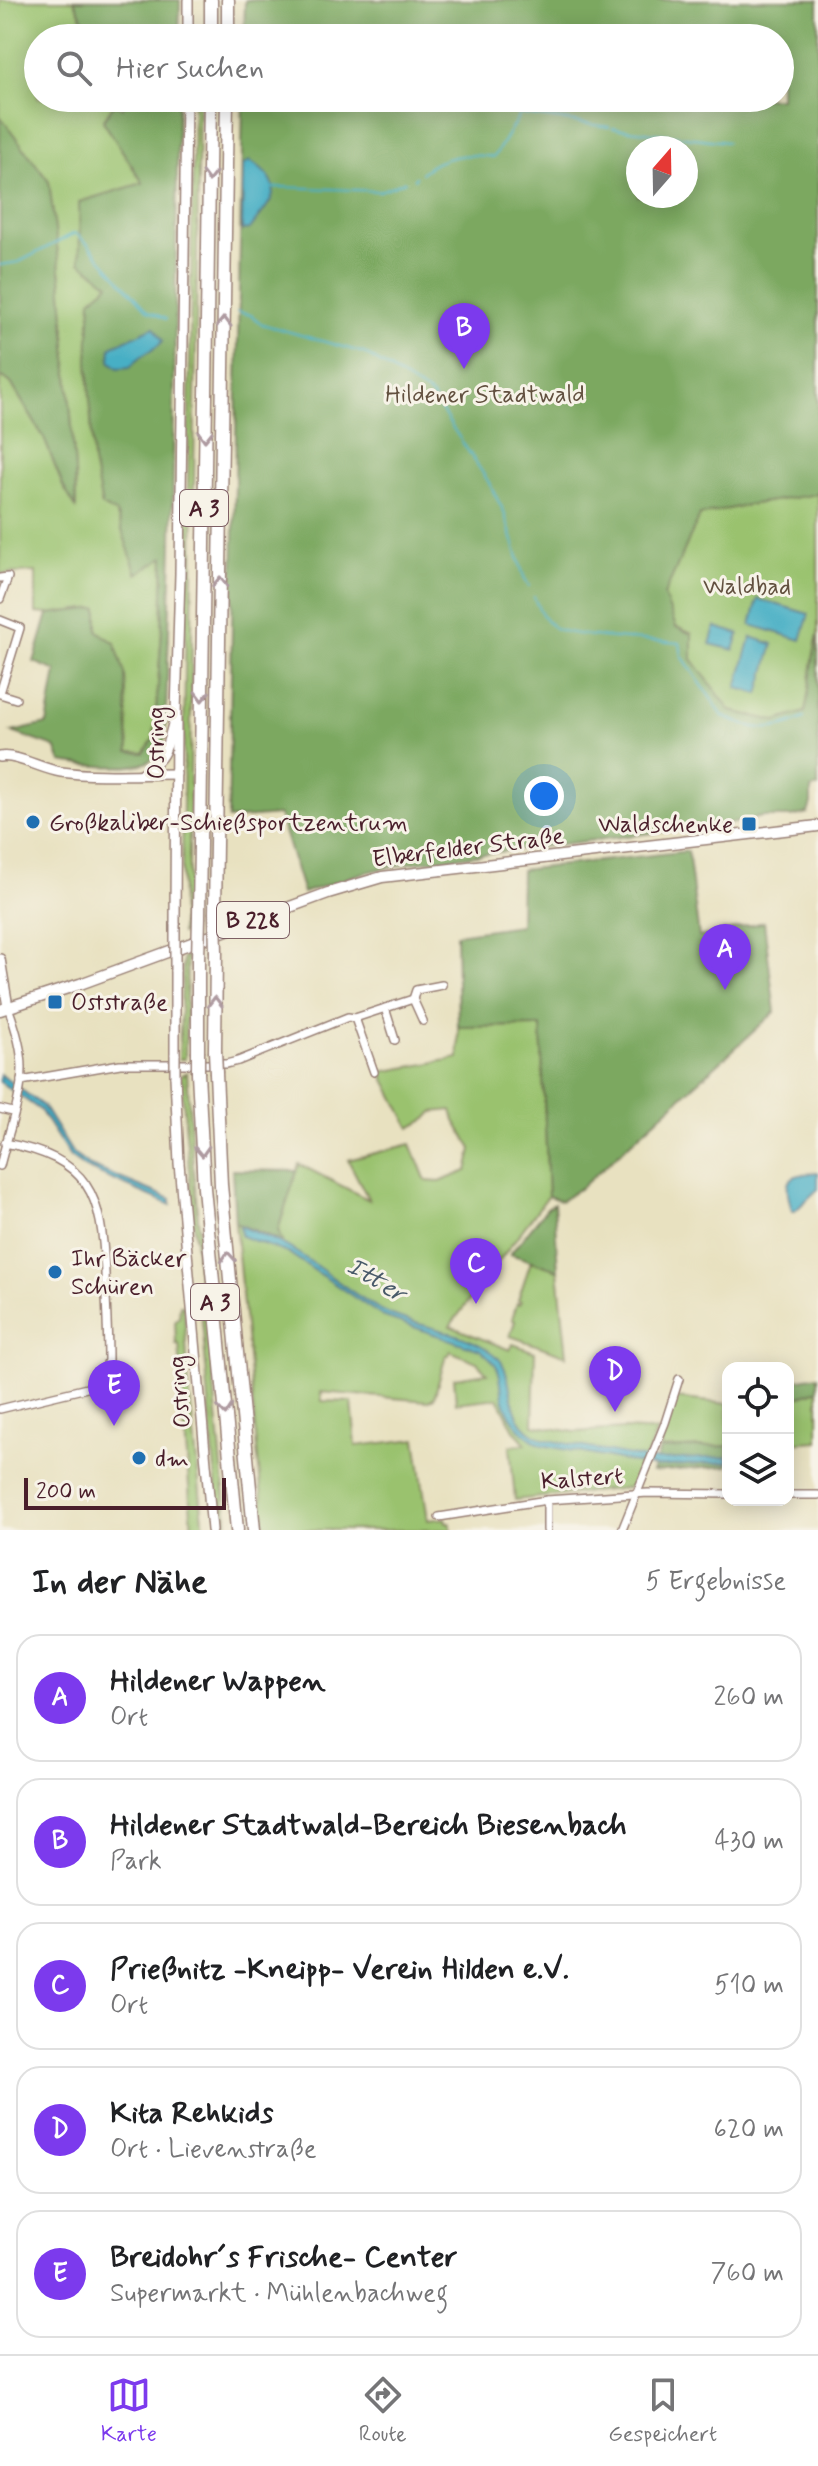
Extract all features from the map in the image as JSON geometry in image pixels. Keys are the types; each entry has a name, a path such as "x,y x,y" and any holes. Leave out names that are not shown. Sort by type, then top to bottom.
{"highway":[{"path":"211,0 211,24"},
{"path":"228,0 228,24"},
{"name":"A 3","path":"210,112 198,1073 204,1188 237,1530"},
{"name":"A 3","path":"227,112 215,1051 221,1185 254,1530"}],"main road":[{"path":"188,0 188,24"},
{"name":"Ostring","path":"186,112 176,713 175,1076 179,1163 212,1530"},
{"path":"141,774 157,764 164,755 176,713"},
{"path":"0,757 10,756 39,768 64,772 176,774"},
{"name":"Elberfelder Straße","path":"4,1008 94,979 328,893 382,877 818,826"},
{"path":"0,959 4,1008"}],"street":[{"path":"0,578 8,577 0,599"},
{"path":"0,620 20,628 0,694 16,699"},
{"path":"423,1021 413,999 416,990 442,985"},
{"path":"20,1085 120,1064 226,1064 348,1017 355,1018 413,999"},
{"path":"0,1166 20,1085 21,1057 4,1008"},
{"path":"385,1008 395,1040"},
{"path":"355,1018 374,1072"},
{"path":"0,1109 13,1112"},
{"path":"0,1409 91,1387 103,1377 108,1360 102,1224 92,1192 81,1178 54,1157 5,1143"},
{"path":"622,1530 679,1379"},
{"name":"Kalstert","path":"439,1517 547,1500 637,1494 722,1494"},
{"path":"794,1495 818,1495"},
{"path":"547,1500 547,1530"}],"green space":[{"path":"0,0 74,0 85,24 24,24 24,112 109,112 103,121 143,183 79,202 109,284 116,512 137,573 164,556 154,738 144,753 129,752 115,643 98,632 98,608 36,613 36,572 0,574 0,378 11,383 44,438 63,486 76,506 61,278 49,182 0,116"},
{"path":"74,0 180,0 179,24 85,24"},
{"name":"Hildener Stadtwald","path":"245,0 818,0 818,494 700,515 664,595 676,627 692,634 692,659 731,711 776,721 805,712 818,635 818,787 811,789 808,813 410,863 362,873 303,893 279,815 228,819 243,112 794,112 794,24 244,24"},
{"path":"109,112 178,112 172,551 165,739 149,761 128,766 61,762 55,747 12,732 47,724 56,671 34,662 48,614 98,608 98,631 115,643 125,674 129,752 144,753 154,738 164,557 137,574 116,513 102,506 93,462 88,360 91,300 109,284 80,262 79,202 143,183 103,121"},
{"path":"194,112 199,112 188,932 181,934"},
{"path":"0,116 49,182 61,278 76,508 63,486 44,438 11,383 0,378"},
{"name":"Waldbad","path":"818,494 818,635 805,712 776,722 730,711 692,659 692,634 676,627 663,595 700,515"},
{"path":"688,851 699,937 764,922 775,1012 583,1186 561,1201 548,1196 541,1026 458,1027 456,934 520,925 521,870"},
{"path":"187,956 185,1059 179,1059 183,958"},
{"path":"541,1026 548,1196 450,1326 510,1350 513,1344 535,1352 533,1425 575,1432 657,1431 634,1485 515,1500 510,1446 526,1444 514,1430 498,1398 456,1403 454,1378 487,1373 477,1362 450,1351 446,1355 434,1398 428,1401 321,1392 322,1401 352,1402 356,1446 416,1439 428,1520 445,1518 452,1530 265,1530 235,1223 281,1240 278,1230 299,1164 369,1200 348,1160 411,1144 426,1181 439,1182 467,1171 472,1149 452,1110 433,1112 410,1128 381,1072 459,1058 458,1027"},
{"path":"187,1072 193,1166 228,1530 220,1530 181,1075"},
{"path":"232,1170 297,1171 278,1230 282,1241 235,1223"},
{"path":"554,1203 558,1270 510,1254 547,1208"},
{"path":"531,1261 558,1270 567,1356 510,1336 515,1321 512,1319 517,1303 521,1301 518,1300"},
{"path":"180,1305 184,1305 188,1378 204,1530 192,1530 179,1344 176,1344 175,1321 179,1317"},
{"path":"818,1376 818,1390 794,1398 794,1380"},
{"path":"818,1390 818,1441 794,1443 794,1398"},
{"path":"675,1398 722,1403 722,1446 660,1449"},
{"path":"722,1446 722,1466 652,1472 660,1449"}],"water":[{"path":"250,161 270,178 273,193 250,229 242,230 243,165"},
{"path":"154,327 163,341 159,345 130,367 118,368 110,361 111,347"},
{"path":"758,599 809,614 801,640 751,625"},
{"path":"715,627 739,634 734,650 710,644"},
{"path":"751,637 773,644 759,694 737,688"},
{"path":"0,1074 43,1106 73,1154 88,1165 171,1199 171,1205 85,1168 70,1157 40,1110 0,1082"},
{"path":"818,1172 818,1189 792,1211 788,1192 790,1181 799,1175"},
{"path":"240,1226 276,1241 383,1311 468,1339 493,1353 506,1373 520,1420 529,1431 543,1439 641,1458 722,1457 722,1462 655,1467 542,1445 524,1433 511,1417 502,1395 498,1369 480,1350 382,1316 290,1254 241,1236"}],"waterway":[{"path":"421,173 437,162 455,157 494,157 520,114 609,127"},
{"path":"613,128 727,142"},
{"path":"273,188 380,191 405,181"},
{"path":"0,265 19,262 75,233 148,311 166,319"},
{"path":"237,312 251,315 262,324 364,353 431,395 488,481 504,512 529,586"},
{"path":"534,597 548,622 555,628 596,636 680,643 682,656 723,716 734,721 773,728 804,718"}],"place":[{"name":"Hildener Stadtwald-Bereich Biesenbach","path":"464,369"},
{"name":"Großkaliber-Schießsportzentrum","path":"33,822"},
{"name":"Waldschenke","path":"749,824"},
{"name":"Hildener Wappen","path":"725,990"},
{"name":"Oststraße","path":"55,1002"},
{"name":"Ihr Bäcker Schüren","path":"55,1272"},
{"name":"Prießnitz -Kneipp- Verein Hilden e.V.","path":"476,1304"},
{"name":"Kita Rehkids","path":"615,1412"},
{"name":"Breidohr´s Frische- Center","path":"114,1426"},
{"name":"dm","path":"139,1458"}],"water label":[{"name":"Itter","path":"377,1279"}]}
